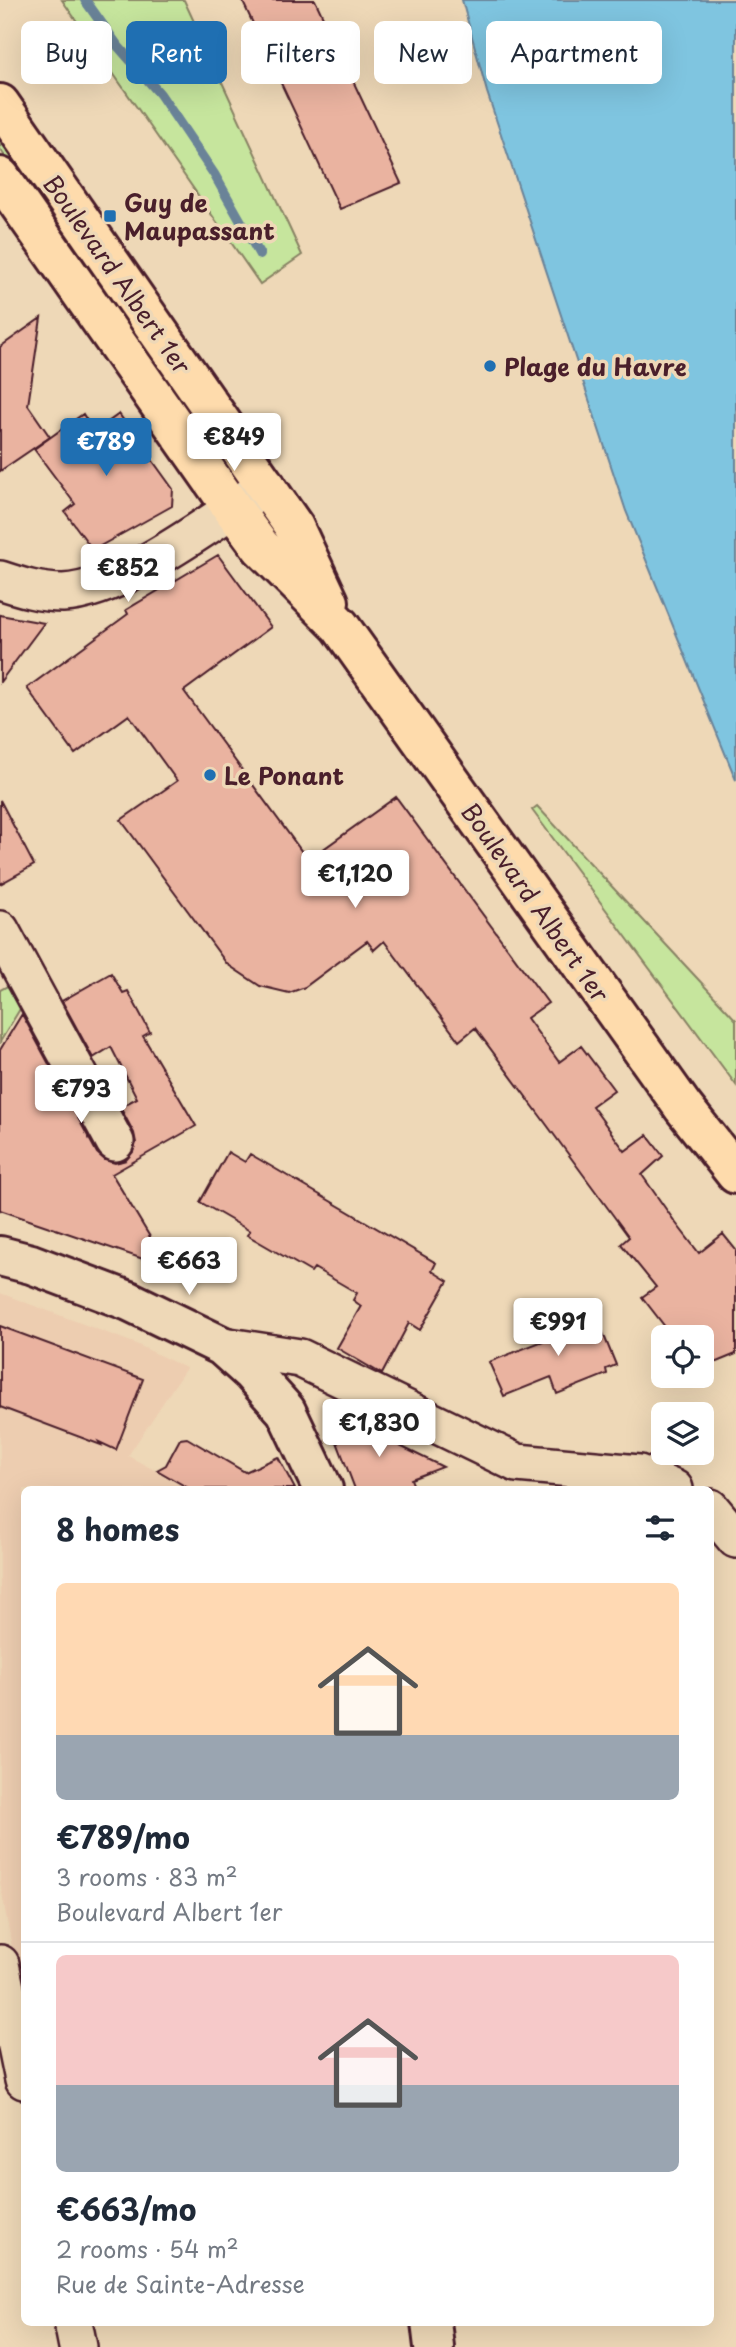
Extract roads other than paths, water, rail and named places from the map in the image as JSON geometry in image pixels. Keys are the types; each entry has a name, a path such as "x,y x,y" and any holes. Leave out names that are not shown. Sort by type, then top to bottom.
{"main road":[{"name":"Boulevard Albert 1er","path":"0,104 294,527 340,626"},
{"name":"Boulevard Albert 1er","path":"0,177 232,508 261,547 340,626 683,1107 736,1174"},
{"path":"0,1256 31,1264 120,1297 222,1346 252,1373 286,1411 322,1486"},
{"path":"431,2326 434,2347"}],"street":[{"path":"0,580 37,592 65,593 93,587 122,575 193,535 267,486"},
{"path":"0,930 115,1142"},
{"path":"222,1346 300,1358 517,1463 639,1474 667,1486"},
{"path":"714,1513 736,1539"},
{"path":"0,1964 21,2066"},
{"path":"74,2326 78,2347"}],"water":[{"path":"462,0 736,0 736,780 626,511 487,92 472,37 472,21 468,21"}],"waterway":[{"path":"85,0 117,45 160,94 214,174 260,255"}],"place":[{"name":"Guy de Maupassant","path":"110,216"},
{"name":"Plage du Havre","path":"490,366"},
{"name":"Le Ponant","path":"210,775"}]}
